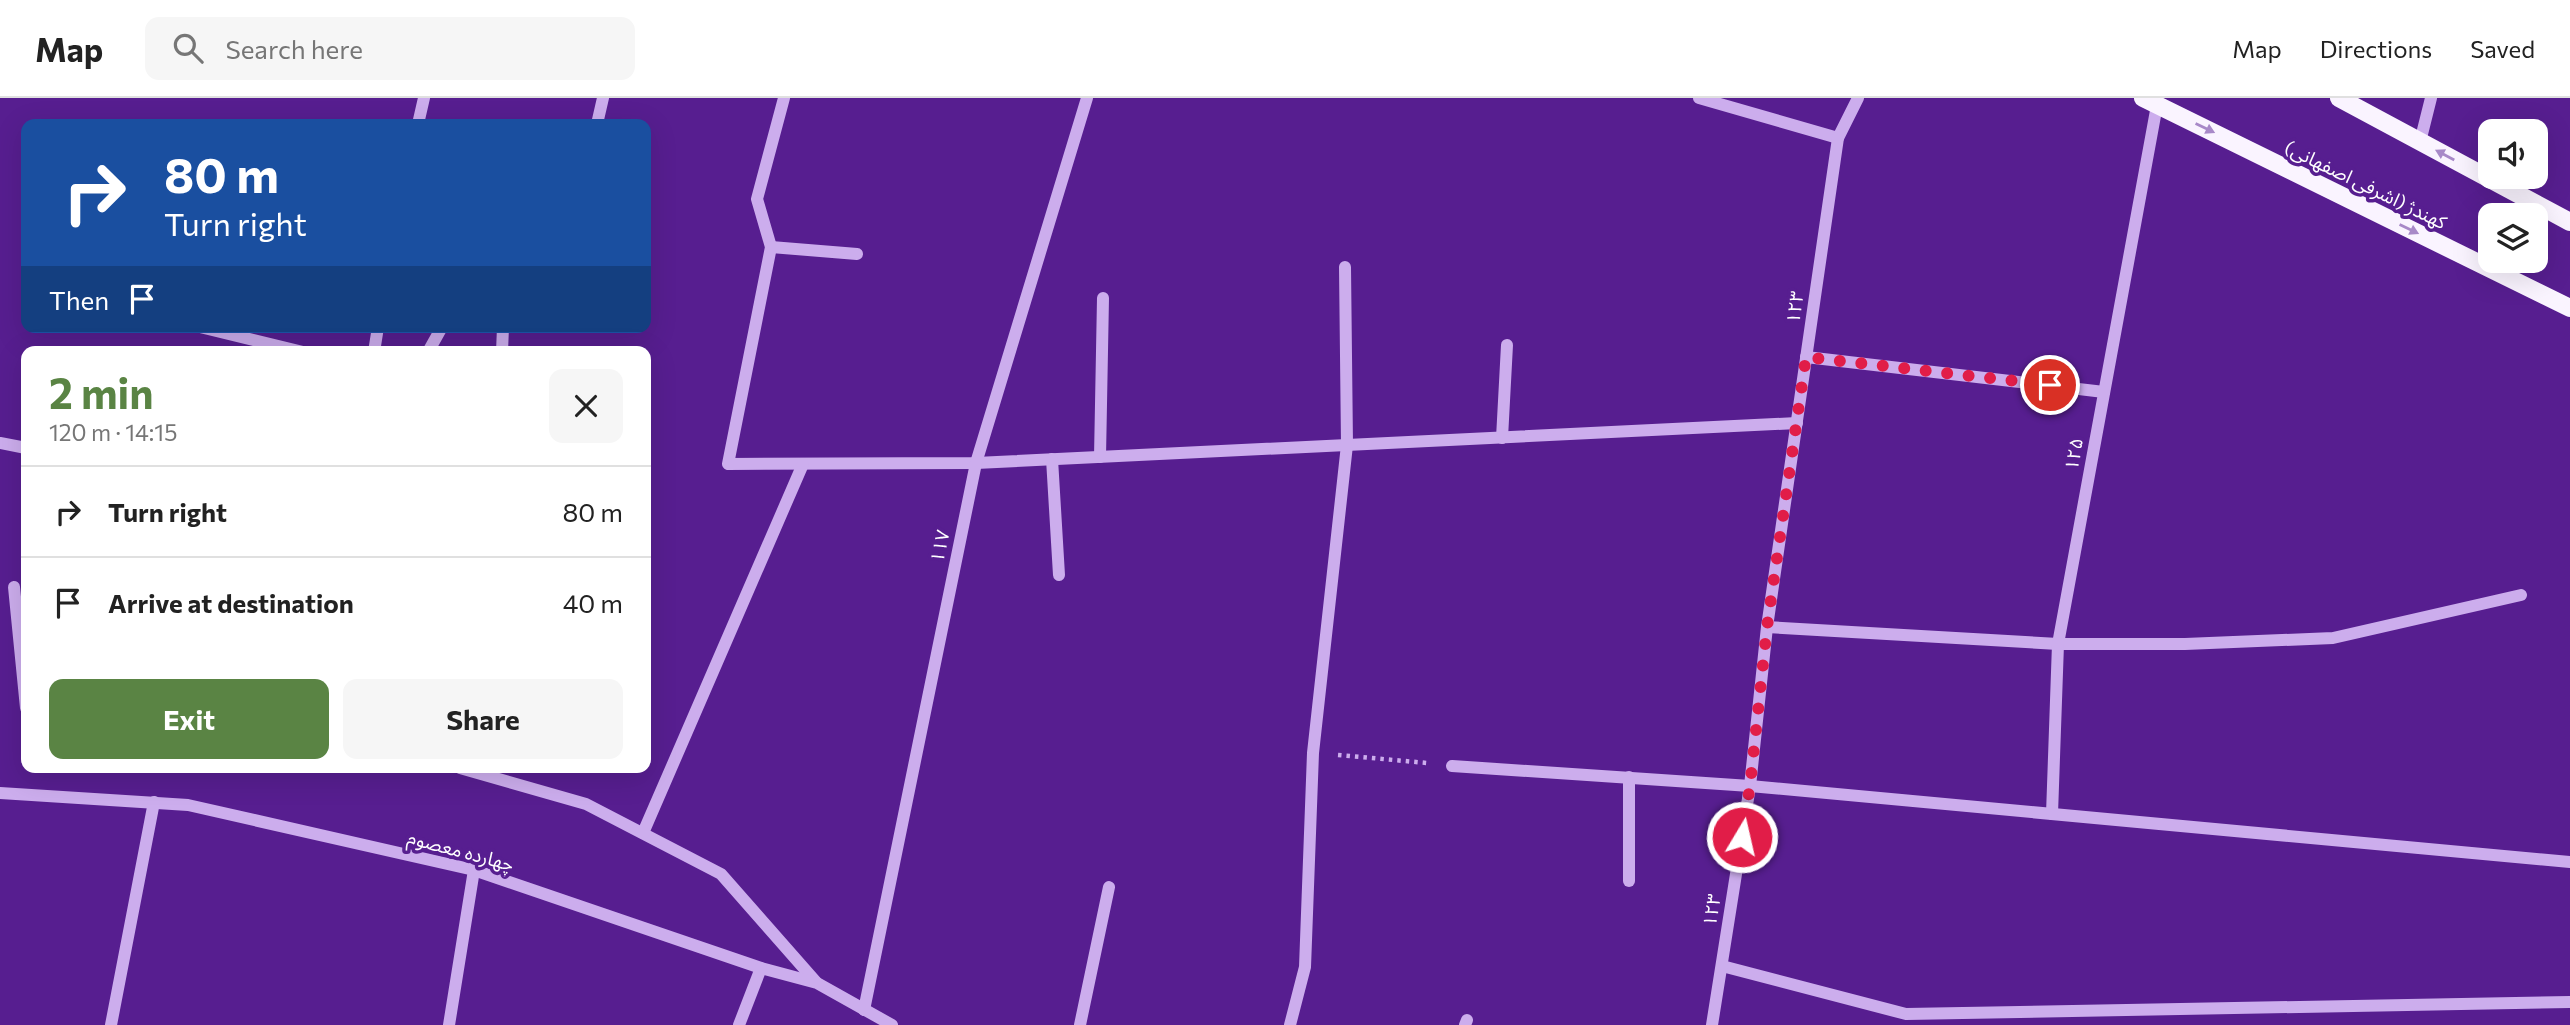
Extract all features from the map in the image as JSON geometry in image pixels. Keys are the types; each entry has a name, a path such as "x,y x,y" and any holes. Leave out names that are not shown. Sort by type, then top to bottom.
{"main road":[{"path":"2339,98 2570,222"},
{"name":"کهندژ (اشرفی اصفهانی)","path":"2150,101 2570,308"}],"street":[{"path":"419,119 424,98"},
{"path":"598,119 603,98"},
{"path":"784,98 757,199 771,247 728,464 976,463 1797,423"},
{"name":"۱۱۷","path":"864,1010 976,463 1087,98"},
{"path":"1699,98 1838,138"},
{"name":"۱۲۳","path":"1712,1025 1750,786 1767,627 1838,138 1858,98"},
{"path":"2420,142 2431,98"},
{"name":"۱۲۵","path":"2052,814 2058,644 2104,392 2150,101"},
{"path":"771,247 857,254"},
{"path":"1290,1025 1305,967 1313,753 1346,445 1345,267"},
{"path":"1100,457 1103,298"},
{"path":"225,333 278,346"},
{"path":"1502,438 1507,345"},
{"path":"1806,357 2104,392"},
{"path":"0,443 21,447"},
{"path":"1052,460 1059,575"},
{"path":"643,834 803,464"},
{"path":"14,587 21,658"},
{"path":"1767,627 2058,644 2185,644 2333,638 2521,595"},
{"path":"1452,766 1750,786 2570,862"},
{"path":"478,773 586,804 721,874 817,983"},
{"path":"1629,777 1629,881"},
{"name":"چهارده معصوم","path":"0,793 188,804 474,870 761,968 817,983 892,1025"},
{"path":"111,1025 154,802"},
{"path":"449,1025 474,870"},
{"path":"1080,1025 1109,887"},
{"path":"1722,966 1906,1014 2570,1002"},
{"path":"739,1025 761,968"}],"path":[{"path":"1313,753 1452,766"}],"route":[{"path":"1742,837 1767,627 1806,357 2050,385"}]}
